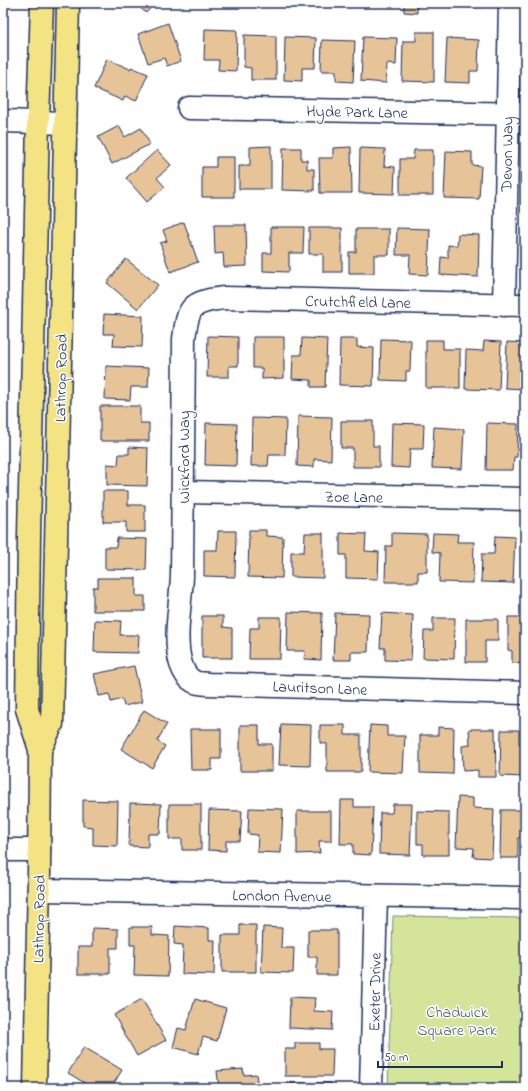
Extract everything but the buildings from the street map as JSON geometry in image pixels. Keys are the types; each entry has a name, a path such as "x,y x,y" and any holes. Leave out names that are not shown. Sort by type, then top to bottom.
{"main road":[{"name":"Lathrop Road","path":"35,1088 40,750 27,709 28,535 42,3"},
{"name":"Lathrop Road","path":"40,750 52,724 68,3"}],"street":[{"name":"Devon Way","path":"510,3 516,114 514,305"},
{"name":"Hyde Park Lane","path":"189,108 516,114"},
{"path":"3,121 65,123"},
{"name":"Crutchfield Lane","path":"193,308 203,301 224,298 514,305"},
{"name":"Wickford Way","path":"180,608 184,492 184,339 186,319 193,308"},
{"name":"Zoe Lane","path":"184,492 525,499"},
{"name":"Lauritson Lane","path":"180,608 178,653 183,669 193,682 216,684 525,693"},
{"path":"3,850 39,850"},
{"name":"London Avenue","path":"38,890 525,898"},
{"name":"Exeter Drive","path":"371,1088 376,896"}],"green space":[{"name":"Chadwick Square Park","path":"393,916 525,918 525,1088 388,1088"}]}
